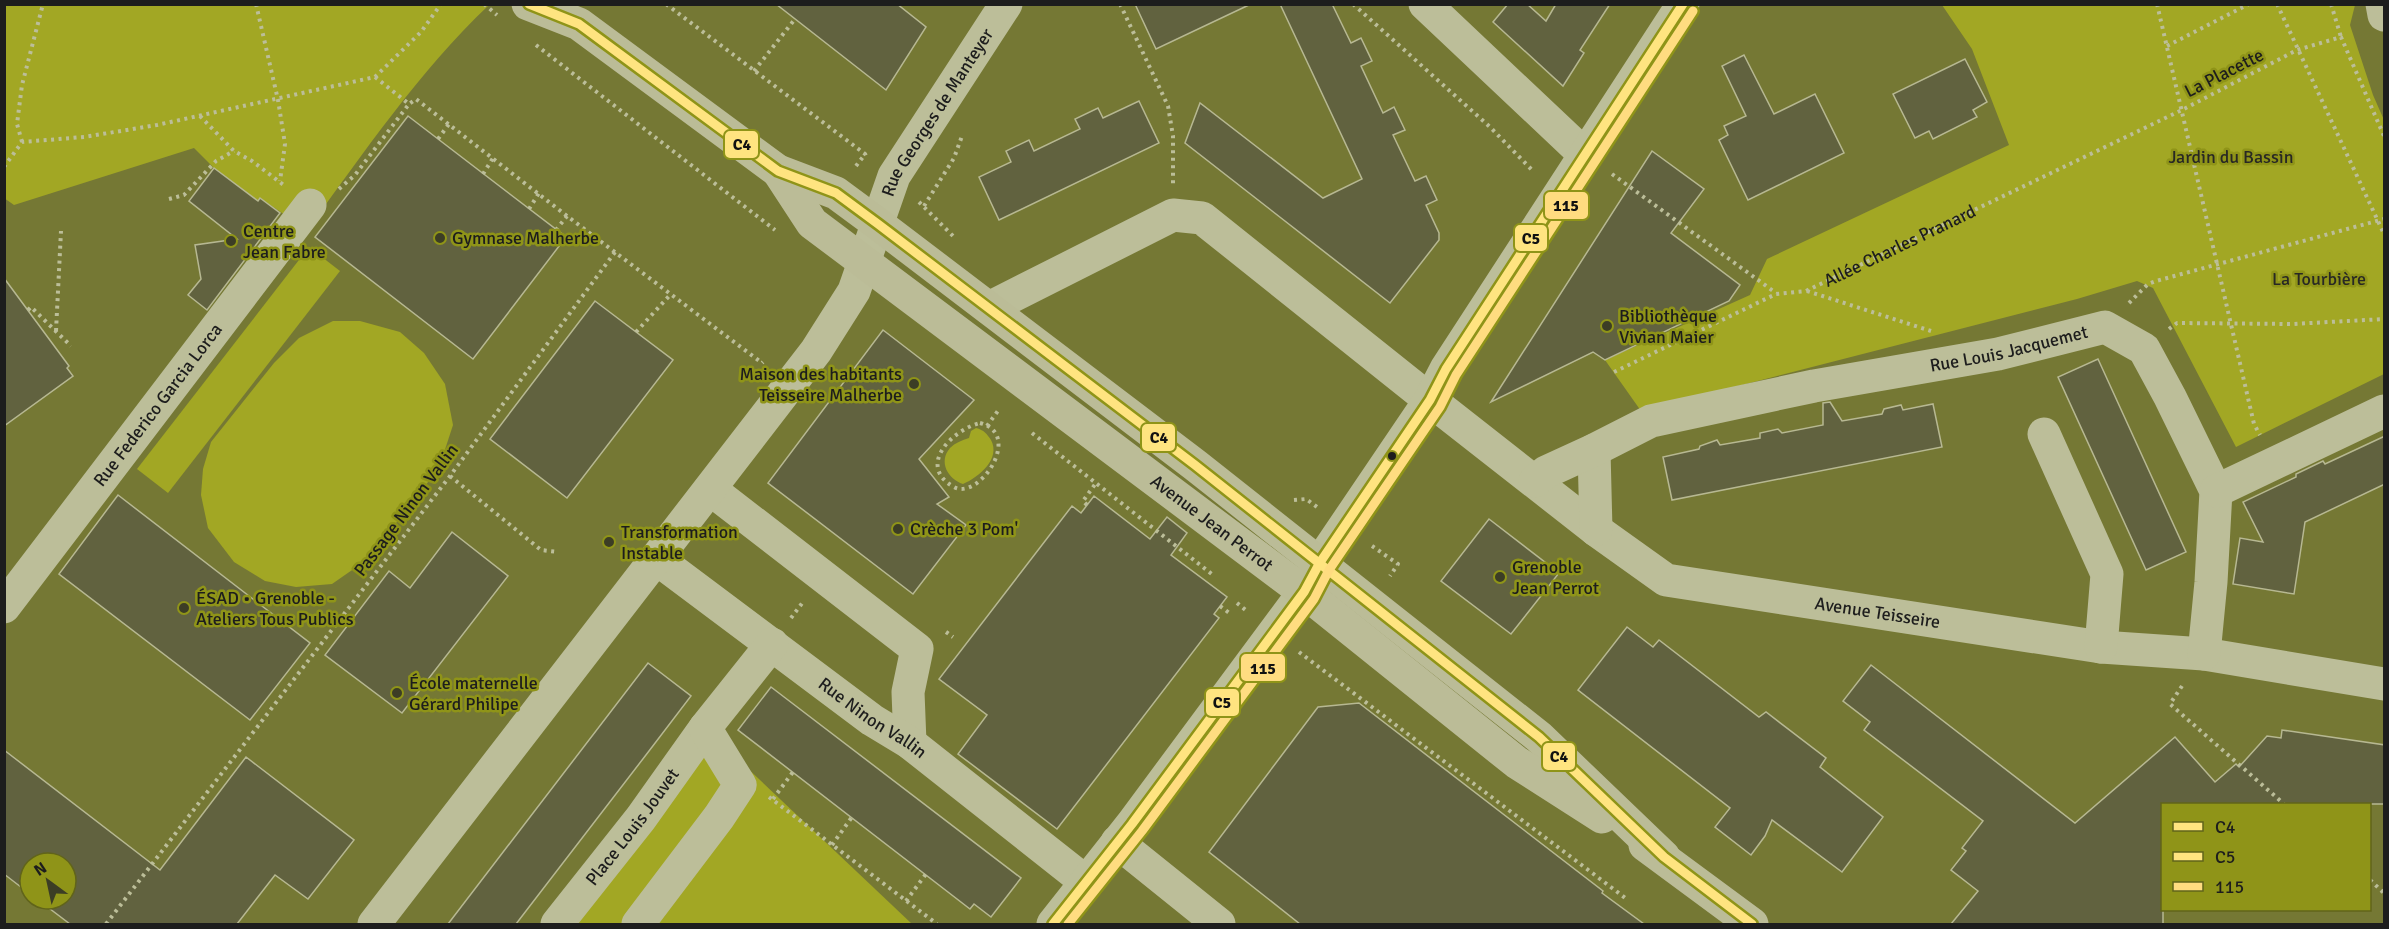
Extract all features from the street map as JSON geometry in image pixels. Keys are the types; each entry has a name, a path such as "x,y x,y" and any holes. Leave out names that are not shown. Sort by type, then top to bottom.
{"main road":[{"name":"Avenue Jean Perrot","path":"516,12 572,14 778,171 836,193 1195,465 1539,737 1664,857"},
{"name":"Avenue Jean Perrot","path":"778,171 812,223 1304,592 1516,762 1664,857 1752,924"}],"street":[{"name":"Rue Georges de Manteyer","path":"865,262 894,176 1006,4"},
{"path":"1425,4 1585,154"},
{"path":"1053,924 1117,843 1304,592 1319,564 1430,400 1446,369 1683,4"},
{"path":"2382,4 2385,15"},
{"name":"Rue Federico Garcia Lorca","path":"4,607 310,205"},
{"path":"989,308 1173,214"},
{"name":"Avenue Teisseire","path":"1173,214 1202,218 1596,530 1666,580 2101,647 2204,654 2385,684"},
{"path":"374,924 816,351 854,291 865,262"},
{"name":"Rue Louis Jacquemet","path":"1534,480 1651,421 1814,386 1998,354 2105,327 2144,349"},
{"path":"2144,349 2216,491 2204,654"},
{"path":"2216,491 2385,411"},
{"path":"2044,434 2107,574 2101,647"},
{"path":"1594,450 1596,530"},
{"path":"710,489 917,649 908,692 910,743"},
{"name":"Rue Ninon Vallin","path":"657,559 872,720 910,743 1086,882"},
{"name":"Place Louis Jouvet","path":"557,924 641,818 705,728 772,644"},
{"path":"638,924 719,817 740,785 705,728"},
{"path":"1117,843 1219,924"}],"path":[{"path":"22,142 17,124 22,86 43,4"},
{"path":"256,4 278,99 285,144 280,182"},
{"path":"4,166 22,142 84,137 200,116 375,77 420,32 441,4"},
{"path":"484,4 516,12"},
{"path":"666,4 894,176 960,242"},
{"path":"1120,4 1168,106 1173,136 1173,214"},
{"path":"1353,4 1490,127 1532,171"},
{"name":"La Placette","path":"2157,4 2182,110 2297,50 2341,37"},
{"path":"2167,46 2249,4"},
{"path":"2277,4 2385,234"},
{"path":"2331,4 2341,37 2385,136"},
{"path":"754,71 795,19"},
{"path":"533,42 776,231"},
{"path":"375,77 409,104"},
{"path":"200,116 234,151 252,161 310,205 331,195 355,175 409,104 416,99 762,363 769,355"},
{"path":"2182,110 2254,424 2274,463"},
{"name":"Allée Charles Pranard","path":"1614,372 1776,294 1806,291 2182,110"},
{"path":"438,139 449,124"},
{"path":"836,193 871,145"},
{"path":"169,199 184,195 216,161 234,151"},
{"path":"1585,154 1776,294"},
{"path":"483,174 494,158"},
{"path":"529,208 539,193"},
{"path":"556,230 567,216"},
{"path":"2105,327 2148,284 2385,219"},
{"path":"56,331 61,231"},
{"name":"Passage Ninon Vallin","path":"106,924 450,476 615,252"},
{"path":"1806,291 1933,332"},
{"path":"636,332 671,294"},
{"path":"28,310 31,307 71,346"},
{"path":"2144,349 2177,323 2293,324 2385,319"},
{"path":"987,426 1000,408"},
{"path":"980,423 987,426 996,438 999,453 990,468 974,486 962,490 955,488 948,483 939,470 938,455 949,440 968,427 980,423"},
{"path":"450,476 542,550 558,552"},
{"path":"1087,505 1083,501 1096,483"},
{"path":"1237,603 1628,900"},
{"path":"1220,606 1232,615"},
{"path":"2204,654 2170,704 2283,803"},
{"path":"773,799 793,772"},
{"path":"740,785 773,799 937,924"},
{"path":"832,845 852,817"},
{"path":"906,901 926,874"},
{"path":"2371,881 2385,893"}],"green space":[{"path":"4,5 489,5 463,30 416,85 307,230 260,198 258,201 214,168 194,148 14,205 4,198"},
{"name":"Jardin du Bassin","path":"1942,5 2355,5 2350,25 2373,95 2384,120 2384,374 2236,447 2153,288 2137,281 2077,299 1641,411 1605,360 1750,295 1767,259 2009,145 1972,49"},
{"path":"309,247 340,271 168,493 137,469"},
{"path":"333,321 360,321 400,332 424,353 445,384 453,425 439,468 368,559 332,584 296,587 265,581 234,562 208,528 201,495 203,469 211,442 274,363 299,338"},
{"path":"976,428 985,432 991,440 993,454 982,472 963,484 953,478 946,469 946,453 959,442 969,438 971,431"},
{"path":"705,728 912,924 558,924"}],"building":[{"path":"776,4 897,4 926,27 886,90"},
{"path":"1135,4 1251,4 1156,49"},
{"path":"1280,4 1332,4 1351,43 1361,38 1372,61 1361,66 1383,113 1394,107 1405,130 1393,135 1415,181 1426,176 1437,200 1426,205 1439,233 1439,240 1390,303 1185,143 1200,103 1323,198 1362,179"},
{"path":"1508,4 1527,4 1546,21 1556,4 1610,4 1580,50 1584,53 1563,86 1493,22"},
{"path":"1744,55 1774,114 1815,94 1844,153 1748,200 1719,140 1728,135 1724,126 1746,116 1722,66"},
{"path":"1965,59 1987,102 1973,110 1977,117 1933,139 1929,131 1915,138 1893,94"},
{"path":"1139,101 1159,143 999,220 979,177 1011,162 1006,151 1029,140 1034,151 1080,129 1075,119 1098,108 1103,118"},
{"name":"Gymnase Malherbe","path":"408,116 566,237 473,359 315,237"},
{"name":"Bibliothèque Vivian Maier","path":"1652,151 1704,189 1671,233 1740,285 1729,301 1605,360 1593,352 1491,402"},
{"name":"Centre Jean Fabre","path":"214,168 258,201 260,198 280,213 207,310 188,295 201,279 195,245 237,239 189,201"},
{"path":"4,278 69,366 67,368 73,376 4,426"},
{"path":"595,301 673,360 567,498 490,439"},
{"path":"883,330 974,400 919,459 949,497 937,504 966,525 913,594 768,483"},
{"path":"2098,359 2186,552 2146,570 2058,377"},
{"path":"1830,402 1842,421 1882,414 1884,409 1901,405 1903,410 1933,404 1942,447 1672,500 1663,457 1699,449 1700,446 1717,440 1720,445 1760,438 1760,433 1778,429 1782,433 1823,425 1823,403"},
{"path":"2385,436 2385,484 2305,522 2294,594 2233,584 2240,538 2263,542 2243,502 2296,477 2296,474 2323,461 2325,464"},
{"name":"ÉSAD • Grenoble - Ateliers Tous Publics","path":"118,495 310,643 250,720 59,574"},
{"path":"1094,496 1150,539 1167,517 1187,533 1171,555 1227,597 1214,614 1219,618 1057,829 958,754 987,715 939,679 1072,506 1081,513"},
{"name":"Grenoble Jean Perrot","path":"1489,519 1559,573 1511,634 1441,581"},
{"path":"452,532 508,576 402,713 325,655 389,571 410,588"},
{"path":"1627,627 1653,647 1659,640 1759,717 1766,712 1826,758 1820,767 1883,817 1842,872 1772,820 1765,836 1751,855 1715,827 1730,808 1578,690"},
{"path":"648,663 691,696 649,751 516,924 448,924"},
{"path":"1871,665 2075,823 2175,737 2215,782 2236,764 2239,767 2267,736 2281,738 2282,730 2385,745 2385,804 2161,803 2163,924 1951,924 1978,891 1951,870 1966,851 1962,848 1983,821 1864,730 1870,722 1843,701"},
{"path":"771,687 1021,878 991,917 974,904 970,909 738,730"},
{"path":"1359,703 1644,924 1300,924 1209,852 1318,707"},
{"path":"4,750 160,870 246,757 354,840 308,899 275,875 237,924 70,924 53,911 78,911 78,851 18,851 18,885 4,874"}],"transit line":[{"name":"C4","path":"529,4 579,24 778,171 836,193 878,224 1195,465 1539,737 1664,857 1752,924"},
{"name":"C5","path":"1053,924 1132,824 1304,592 1319,564 1430,400 1446,369 1683,4"},
{"name":"115","path":"1068,924 1142,831 1314,599 1329,570 1440,407 1456,375 1693,11"}],"place":[{"name":"Gymnase Malherbe","path":"440,238"},
{"name":"Centre Jean Fabre","path":"231,241"},
{"name":"Bibliothèque Vivian Maier","path":"1607,326"},
{"name":"Maison des habitants Teisseire Malherbe","path":"914,384"},
{"name":"Crèche 3 Pom'","path":"898,529"},
{"name":"Transformation Instable","path":"609,542"},
{"name":"Grenoble Jean Perrot","path":"1500,577"},
{"name":"ÉSAD • Grenoble - Ateliers Tous Publics","path":"184,608"},
{"name":"École maternelle Gérard Philipe","path":"397,693"}],"park label":[{"name":"La Tourbière","path":"2319,279"}]}
